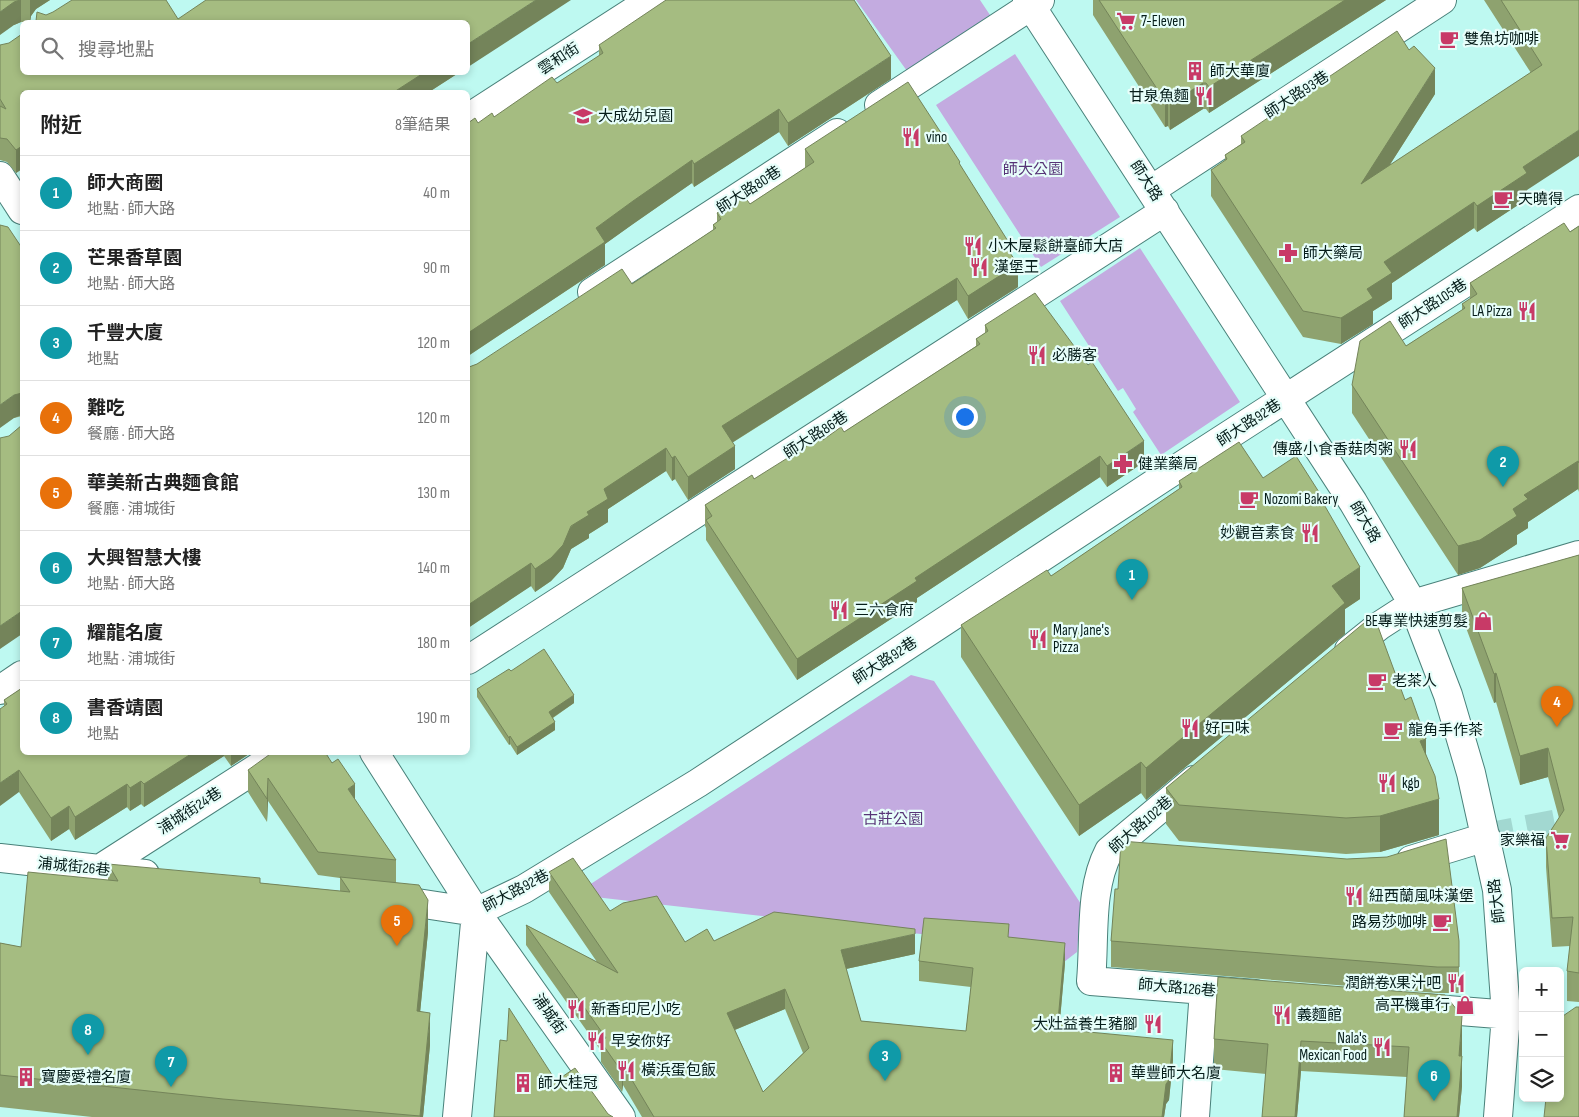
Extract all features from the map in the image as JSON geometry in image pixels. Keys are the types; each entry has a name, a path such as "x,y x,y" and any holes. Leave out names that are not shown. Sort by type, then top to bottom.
{"street":[{"name":"雲和街","path":"470,117 651,0"},
{"name":"師大路93巷","path":"1158,200 1442,0"},
{"name":"師大路","path":"1033,2 1353,502 1413,604 1448,696 1472,773 1497,890 1514,1016 1498,1117"},
{"name":"師大路80巷","path":"567,308 1033,2"},
{"path":"0,176 14,210"},
{"name":"師大路86巷","path":"470,659 1158,200"},
{"name":"師大路105巷","path":"1286,399 1579,209"},
{"name":"師大路92巷","path":"476,912 524,889 698,783 1286,399"},
{"path":"1334,663 1378,626 1413,604 1579,555"},
{"path":"0,690 20,676"},
{"name":"浦城街24巷","path":"98,870 277,755"},
{"name":"浦城街","path":"376,755 476,912 621,1117"},
{"name":"師大路102巷","path":"1094,948 1096,887 1101,866 1109,851 1214,763"},
{"path":"1383,868 1486,837"},
{"path":"1109,851 1149,854"},
{"name":"浦城街26巷","path":"0,858 167,877"},
{"path":"366,896 415,901 476,912 457,1117"},
{"name":"師大路126巷","path":"1094,948 1091,981 1280,996"},
{"path":"1195,1117 1204,990"},
{"path":"1394,1006 1514,1016"}],"green space":[{"path":"856,0 980,0 990,15 907,71"},
{"name":"師大公園","path":"1015,54 1120,217 1041,267 936,105"},
{"path":"1140,248 1240,402 1161,455 1133,412 1136,409 1123,388 1118,391 1060,301"},
{"name":"古莊公園","path":"911,675 934,681 1081,904 1077,952 1064,962 1009,944 586,896 583,889"}],"building":[{"path":"0,0 20,0 0,12"},
{"path":"72,0 166,0 178,19 206,0 536,0 470,43 470,20 36,20 37,12 46,15"},
{"path":"666,0 854,0 891,56 788,123 779,109 694,164 692,160 596,228 605,242 470,332 470,122 475,118 478,123 492,113 494,117 552,77 557,83 603,53 599,45"},
{"path":"1099,0 1345,0 1209,87 1206,83 1203,83 1170,104 1168,100 1165,101"},
{"path":"1501,0 1579,0 1579,130 1523,167 1527,173 1477,206 1474,202 1384,262 1392,273 1367,289 1373,298 1341,318 1303,311 1211,170 1227,159 1225,155 1245,142 1241,136 1397,31 1409,50 1414,46 1435,68 1361,184 1542,65"},
{"path":"20,35 20,75 420,75 397,90 20,90 20,147 16,150 7,139 0,138 0,106 6,109 0,99 0,45 9,43"},
{"path":"908,82 1011,246 1007,249 1018,264 968,296 957,278 722,426 735,446 688,477 675,456 672,458 666,448 604,489 608,499 587,512 589,515 571,526 563,545 551,558 535,569 531,563 470,604 470,367 477,364 622,269 632,284 716,228 713,225 721,219 717,213 744,196 750,204 814,162 805,149"},
{"path":"1564,223 1570,232 1579,226 1579,463 1578,461 1524,495 1528,499 1513,509 1517,516 1480,540 1458,546 1352,385 1360,341 1390,321 1406,346 1465,308 1462,304 1477,294 1470,283"},
{"path":"0,225 8,227 20,245 20,394 14,395 0,405"},
{"path":"1035,293 1088,365 1092,362 1144,441 1107,466 1100,456 915,578 917,581 797,659 706,520 712,516 705,505 752,475 754,479 821,437 823,440 841,427 844,432 980,344 976,339 988,331 985,325"},
{"path":"20,427 20,612 0,626 0,438 9,436"},
{"path":"1239,442 1263,478 1296,456 1324,500 1322,501 1360,567 1332,586 1345,603 1146,768 1141,762 1079,805 961,625 1047,570 1051,576 1182,487 1179,481"},
{"path":"1579,555 1579,973 1567,971 1573,917 1552,918 1546,838 1564,810 1548,748 1520,756 1496,673 1494,674 1462,588"},
{"path":"1364,623 1367,627 1377,624 1405,700 1411,697 1426,739 1420,741 1435,776 1439,799 1380,816 1346,818 1179,805 1166,788"},
{"path":"544,649 574,695 549,712 555,722 517,747 477,689 509,669 511,671"},
{"path":"20,689 20,755 189,755 144,784 141,781 130,788 127,784 75,817 69,806 51,818 19,770 0,783 0,709 7,704 4,700"},
{"path":"269,755 327,755 332,763 338,759 355,784 348,789 396,860 318,852 268,778 267,799 248,770"},
{"path":"1446,839 1459,941 1459,967 1437,967 1111,941 1115,889 1118,889 1121,841 1347,859 1387,857"},
{"path":"573,858 610,911 623,903 657,896 685,942 707,929 714,941 774,912 915,929 915,934 841,950 861,1021 966,1031 973,968 919,961 924,918 1009,924 1008,937 1065,943 1058,1021 1079,1023 1078,1031 1173,1040 1169,1080 1166,1084 1162,1117 654,1117 623,1065 622,1072 601,1042 606,1038 526,925 618,973 549,872","holes":["785,989 809,1048 763,1092 727,1013"]},
{"path":"108,864 260,878 260,883 350,892 340,877 419,885 428,900 417,1011 430,1013 420,1116 223,1099 0,1075 0,943 21,947 28,872 118,881"},
{"path":"1218,977 1445,995 1462,1016 1459,1056 1462,1056 1457,1117 1404,1117 1409,1047 1301,1041 1295,1117 1262,1117 1268,1044 1214,1039"},
{"path":"1579,1007 1579,1117 1544,1117 1546,1102 1564,1102 1564,1015"},
{"path":"509,1008 556,1081 575,1068 608,1114 613,1117 494,1117 500,1040 507,1041"}],"tunnel":[{"path":"1486,837 1579,819"}],"place":[{"name":"7-Eleven","path":"1126,21"},
{"name":"雙魚坊咖啡","path":"1449,39"},
{"name":"師大華廈","path":"1195,71"},
{"name":"甘泉魚麵","path":"1204,96"},
{"name":"大成幼兒園","path":"583,116"},
{"name":"vino","path":"911,137"},
{"name":"天曉得","path":"1503,199"},
{"name":"小木屋鬆餅臺師大店","path":"973,246"},
{"name":"師大藥局","path":"1288,253"},
{"name":"漢堡王","path":"979,267"},
{"name":"LA Pizza","path":"1527,311"},
{"name":"必勝客","path":"1037,355"},
{"name":"傳盛小食香菇肉粥","path":"1408,449"},
{"name":"健業藥局","path":"1123,464"},
{"name":"芒果香草園","path":"1503,487"},
{"name":"Nozomi Bakery","path":"1249,499"},
{"name":"妙觀音素食","path":"1310,533"},
{"name":"師大商圈","path":"1132,600"},
{"name":"三六食府","path":"839,610"},
{"name":"BE專業快速剪髮","path":"1483,621"},
{"name":"Mary Jane's Pizza","path":"1038,639"},
{"name":"老茶人","path":"1377,681"},
{"name":"難吃","path":"1557,727"},
{"name":"好口味","path":"1190,728"},
{"name":"龍角手作茶","path":"1393,730"},
{"name":"kgb","path":"1387,783"},
{"name":"家樂福","path":"1560,840"},
{"name":"紐西蘭風味漢堡","path":"1354,896"},
{"name":"路易莎咖啡","path":"1442,922"},
{"name":"華美新古典麵食館","path":"397,946"},
{"name":"潤餅卷X果汁吧","path":"1456,983"},
{"name":"高平機車行","path":"1465,1005"},
{"name":"新香印尼小吃","path":"576,1009"},
{"name":"義麵館","path":"1282,1015"},
{"name":"大灶益養生豬腳","path":"1153,1024"},
{"name":"早安你好","path":"596,1041"},
{"name":"Nala's Mexican Food","path":"1382,1047"},
{"name":"書香靖園","path":"88,1055"},
{"name":"橫浜蛋包飯","path":"626,1070"},
{"name":"華豐師大名廈","path":"1116,1073"},
{"name":"寶慶愛禮名廈","path":"26,1077"},
{"name":"千豐大廈","path":"885,1081"},
{"name":"師大桂冠","path":"523,1083"},
{"name":"耀龍名廈","path":"171,1087"},
{"name":"大興智慧大樓","path":"1434,1101"}]}
